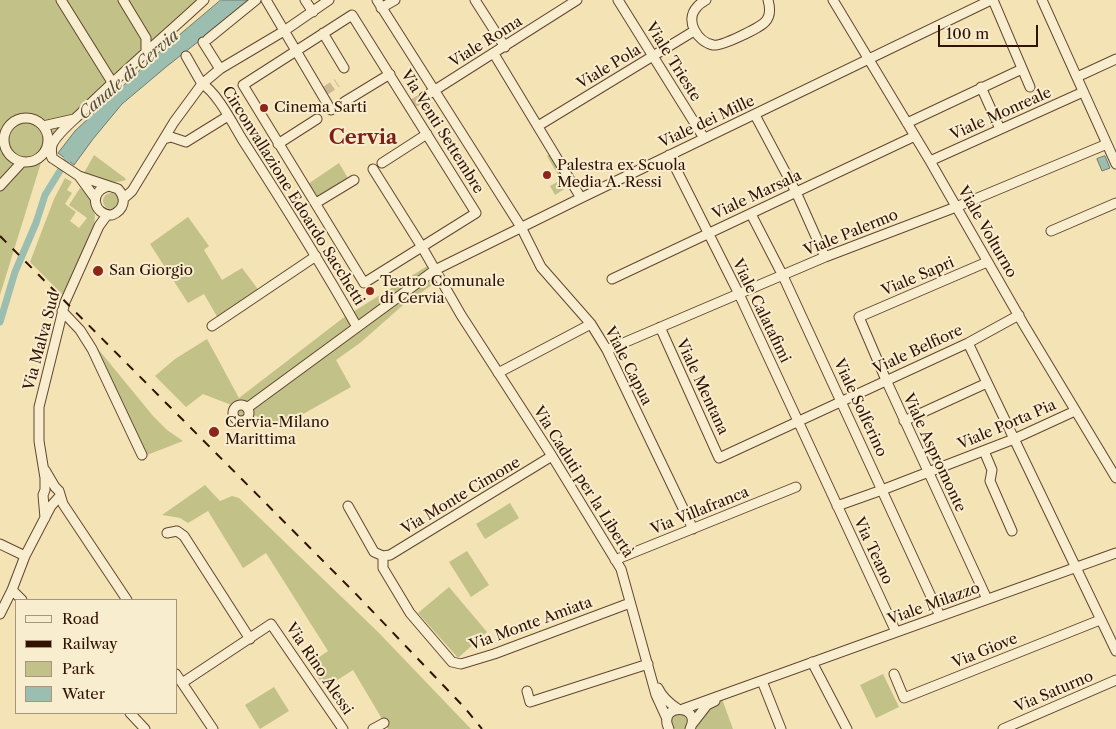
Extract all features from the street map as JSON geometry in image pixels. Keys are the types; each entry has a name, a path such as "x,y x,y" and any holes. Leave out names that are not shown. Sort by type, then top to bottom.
{"street":[{"path":"61,0 112,82"},
{"path":"123,0 146,38 146,52"},
{"path":"52,158 51,148 53,142 71,121 204,0"},
{"path":"220,69 205,40 256,0"},
{"path":"266,0 323,92 331,110"},
{"path":"305,0 313,12"},
{"name":"Circonvallazione Edoardo Sacchetti","path":"329,0 284,31 220,69 202,84 209,87 228,116 358,327"},
{"path":"395,0 379,4 521,227"},
{"path":"475,0 505,47"},
{"name":"Viale Roma","path":"424,97 577,0"},
{"name":"Viale Trieste","path":"618,0 704,138"},
{"path":"706,0 696,7 692,18 694,30 702,40 715,46 726,44 766,21 770,6 768,0"},
{"name":"Viale Volturno","path":"833,0 1116,478"},
{"path":"992,0 1030,87"},
{"name":"Viale dei Mille","path":"247,408 435,270 992,0"},
{"path":"1042,0 1116,164"},
{"name":"Via Venti Settembre","path":"352,16 411,105 476,213 364,282 242,85 323,32 352,16"},
{"name":"Viale Pola","path":"538,126 694,30"},
{"path":"323,32 344,68"},
{"path":"146,38 154,40 162,38"},
{"path":"494,54 581,198"},
{"path":"124,198 132,191 174,122 202,84 186,56"},
{"path":"1077,77 1116,59"},
{"path":"907,123 1022,69"},
{"path":"344,102 390,74"},
{"path":"981,87 1000,129"},
{"name":"Viale Monreale","path":"930,161 1083,92"},
{"path":"755,115 796,192 825,257"},
{"path":"164,139 171,137 186,142 228,116"},
{"path":"52,158 43,126 38,121 25,118 12,123 2,132 6,150 10,156 22,162 41,157 52,158 79,176 118,189 124,198 124,204 120,210 115,214 107,215 98,209"},
{"path":"278,144 317,119"},
{"path":"43,126 71,121"},
{"path":"41,157 52,133 71,121"},
{"path":"0,122 12,123"},
{"path":"174,122 174,131 178,138"},
{"path":"196,136 207,134 223,126 234,126"},
{"path":"382,163 427,134"},
{"name":"Viale Marsala","path":"612,279 915,136"},
{"name":"Viale Palermo","path":"607,350 825,257 1107,144"},
{"name":"Viale Calatafimi","path":"669,155 739,294 826,480"},
{"path":"6,178 10,156"},
{"path":"0,186 22,162"},
{"name":"Via Caduti per la Libertà","path":"373,169 621,569 656,695 667,718 669,729"},
{"path":"118,189 130,184 144,171"},
{"path":"79,176 95,198 99,226"},
{"path":"316,203 354,180"},
{"path":"95,198 99,190 109,186"},
{"path":"1051,231 1116,203"},
{"name":"Viale Solferino","path":"751,214 784,276 940,616"},
{"name":"Via Malva Sud","path":"45,518 44,468 39,441 40,407 62,311 76,274 99,226 107,215"},
{"name":"Viale Capua","path":"521,227 541,267 591,324 607,350 693,528"},
{"path":"212,326 316,256"},
{"name":"Viale Sapri","path":"859,317 987,262"},
{"path":"62,311 80,330 92,349 142,455"},
{"name":"Viale Belfiore","path":"719,458 968,343 1019,315"},
{"name":"Viale Aspromonte","path":"859,317 904,421 987,599"},
{"path":"498,373 591,324"},
{"name":"Viale Mentana","path":"660,327 719,458"},
{"path":"968,343 1116,651"},
{"path":"904,421 988,383"},
{"name":"Viale Porta Pia","path":"837,506 984,451 1075,411"},
{"path":"984,451 992,470 990,481 1012,531"},
{"name":"Via Monte Cimone","path":"383,556 390,555 552,456"},
{"name":"Via Malva Sud","path":"44,468 55,487"},
{"name":"Via Teano","path":"826,480 896,632"},
{"path":"0,614 12,590 24,556 57,499 59,491 55,487 49,487 44,494 49,503 57,499"},
{"name":"Via Villafranca","path":"616,560 796,487"},
{"path":"57,499 126,599"},
{"name":"Via Monte Amiata","path":"348,506 374,552 383,556 383,568 410,613 452,662 461,664 494,654 630,602"},
{"path":"168,533 177,531 184,536 250,638 182,683"},
{"path":"0,544 24,556"},
{"name":"Viale Milazzo","path":"667,718 671,712 1116,553"},
{"path":"12,590 21,599"},
{"name":"Via Giove","path":"894,674 904,698 1100,620"},
{"name":"Via Rino Alessi","path":"250,638 272,624 343,729"},
{"path":"812,662 847,729"},
{"path":"527,691 530,702 649,666"},
{"name":"Via Caduti per la Libertà","path":"649,666 660,693 667,701 691,716 691,726"},
{"path":"178,677 213,729"},
{"name":"Via Saturno","path":"1004,729 1116,680"},
{"path":"762,681 780,729"},
{"name":"Viale Milazzo","path":"691,726 707,705 732,691"},
{"path":"131,714 146,729"},
{"path":"373,729 384,723"}],"green space":[{"path":"0,0 200,0 48,140 0,295"},
{"path":"550,154 569,186 555,195 550,186 561,180 547,156"},
{"path":"94,155 126,180 110,182 85,174"},
{"path":"339,163 349,180 317,200 308,184"},
{"path":"65,178 72,182 67,190 72,193 65,204 76,212 70,221 79,228 87,218 69,205 80,188 90,200 95,220 63,295 30,262 54,199"},
{"path":"108,193 114,193 119,198 117,207 108,209 103,204 103,198"},
{"path":"188,217 209,246 204,250 222,280 242,268 260,292 219,320 204,294 188,303 150,244"},
{"path":"429,265 435,283 402,306 360,343 336,360 351,387 280,427 245,411 243,416 239,417 236,413 239,408 203,394 186,407 155,376 175,359 207,339 239,398 343,318"},
{"path":"94,344 153,416 167,430 183,441 147,455"},
{"path":"205,485 220,501 232,496 239,498 378,632 471,729 388,729 353,670 325,688 309,664 328,651 266,553 243,568 208,511 188,523 180,518 162,515"},
{"path":"510,503 519,518 485,539 476,524"},
{"path":"467,551 489,585 471,597 449,562"},
{"path":"449,587 487,632 458,658 418,613"},
{"path":"883,674 899,707 876,718 860,685"},
{"path":"274,687 289,711 260,729 245,705"},
{"path":"722,699 733,729 695,729 706,712"},
{"path":"680,712 686,715 689,721 686,727 680,730 674,727 671,721 674,715"}],"water":[{"path":"221,0 251,0 122,104 74,165 58,153 75,131 158,53"},
{"path":"1105,156 1110,168 1102,171 1097,159"}],"waterway":[{"name":"Canale di Cervia","path":"0,322 15,272 36,223 45,195 71,153"}],"tunnel":[{"path":"325,91 337,83"},
{"path":"412,104 424,97"}],"railway":[{"path":"0,236 354,592 464,707 482,729"}],"place":[{"name":"Cinema Sarti","path":"264,108"},
{"name":"Palestra ex Scuola Media A. Ressi","path":"547,175"},
{"name":"San Giorgio","path":"98,271"},
{"name":"Teatro Comunale di Cervia","path":"370,291"},
{"name":"Cervia-Milano Marittima","path":"214,432"}],"district":[{"name":"Cervia","path":"363,138"}]}
